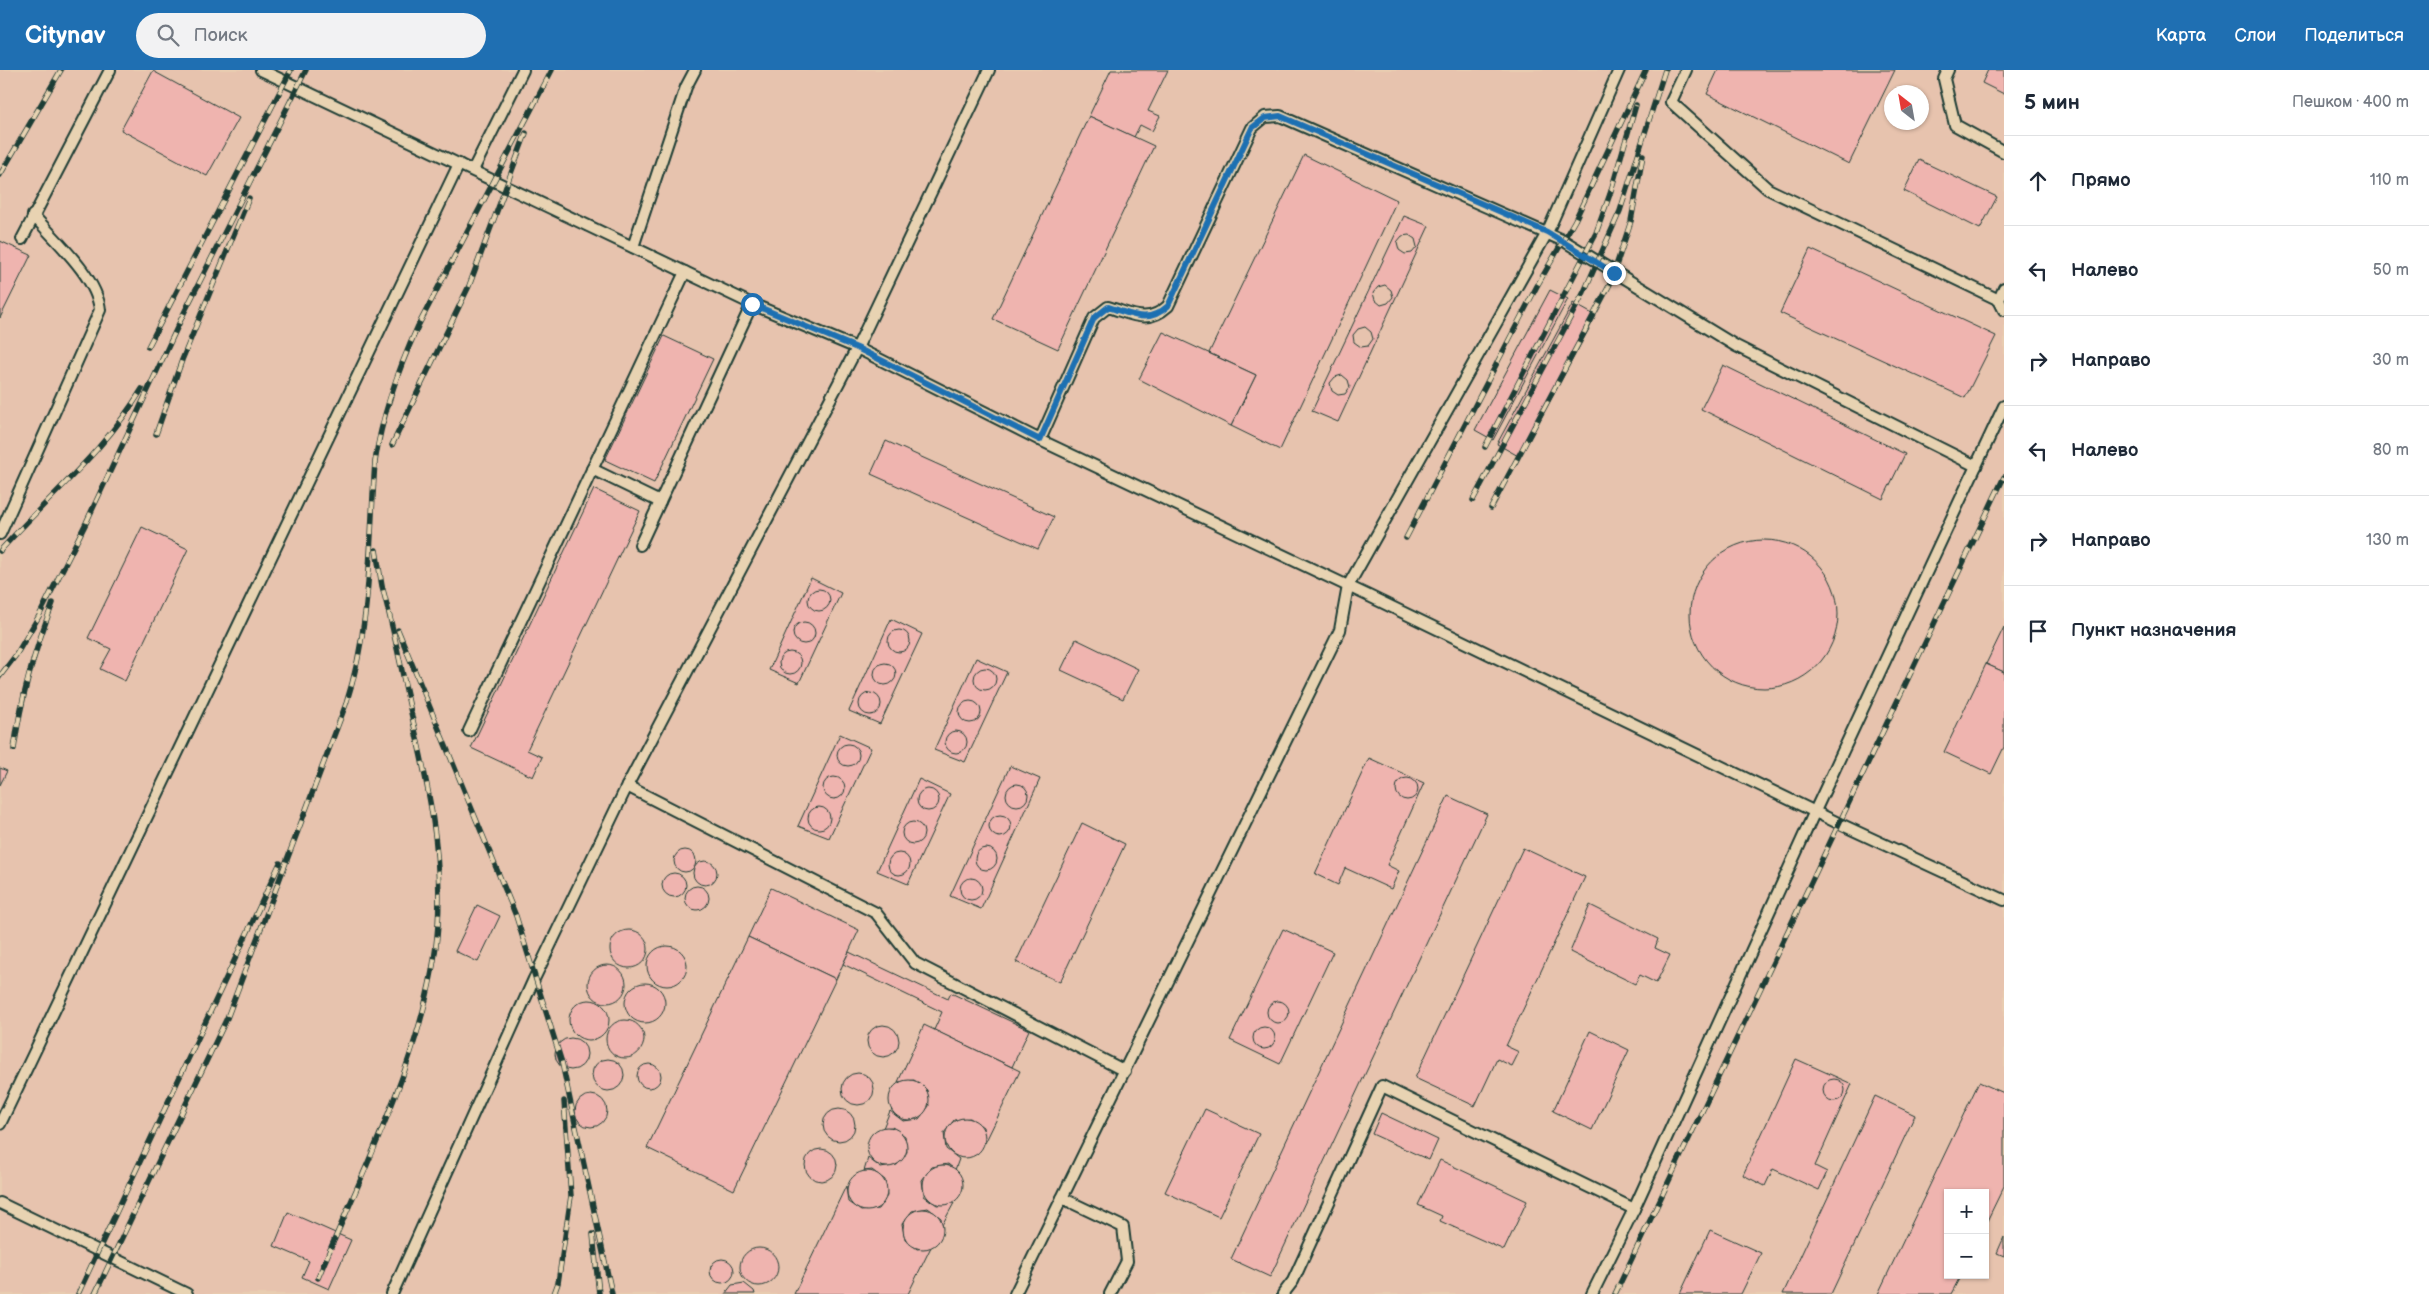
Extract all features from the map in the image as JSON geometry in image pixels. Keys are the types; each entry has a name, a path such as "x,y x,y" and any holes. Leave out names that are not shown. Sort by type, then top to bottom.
{"lane":[{"path":"22,238 110,70"},
{"path":"261,70 752,304 857,348 1040,440 2004,900"},
{"path":"473,170 524,70"},
{"path":"633,247 686,87 695,70"},
{"path":"392,1294 534,979 627,786 857,348 989,70"},
{"path":"1015,1294 1340,630 1348,586 1547,232 1619,70"},
{"path":"1686,70 1671,102 1768,189 1999,300 2004,310"},
{"path":"1948,70 1944,79 1955,125 2004,152"},
{"path":"1040,440 1094,318 1108,307 1145,318 1157,316 1168,306 1252,128 1265,118 1280,116 1547,232 1736,346 1976,466"},
{"path":"0,1124 459,164"},
{"path":"0,534 100,310 99,299 87,278 33,216"},
{"path":"469,731 685,272"},
{"path":"1999,300 2004,288"},
{"path":"640,545 752,304"},
{"path":"1592,1294 1634,1209 1815,811 2004,406"},
{"path":"592,469 660,502"},
{"path":"627,786 876,913 915,962 1125,1071"},
{"path":"1283,1294 1293,1281 1382,1086 1634,1209"},
{"path":"1062,1198 1123,1227 1127,1261 1110,1294"},
{"path":"0,1203 187,1294"}],"shaded area":[{"path":"0,70 2004,70 2004,1294 0,1294"}],"building":[{"path":"1111,70 1168,70 1148,111 1160,116 1152,131 1140,125 1134,137 1089,116"},
{"path":"1718,70 1895,70 1888,85 1884,85 1884,92 1849,164 1707,94"},
{"path":"1988,70 2004,70 2004,94 1982,83"},
{"path":"153,71 239,118 207,176 121,130"},
{"path":"1089,116 1154,146 1058,349 993,319"},
{"path":"1304,155 1397,200 1280,450 1231,426 1256,375 1209,353"},
{"path":"1919,160 1997,197 1980,229 1904,191"},
{"path":"1404,216 1429,226 1338,422 1312,411","holes":["1409,235 1415,239 1417,247 1412,253 1405,254 1399,250 1397,242 1402,236","1385,285 1391,290 1393,297 1388,303 1381,305 1375,300 1373,293 1378,287","1365,327 1371,332 1373,339 1368,346 1361,347 1354,342 1353,335 1358,329","1342,375 1348,380 1350,387 1345,394 1338,395 1332,391 1330,383 1335,377"]},
{"path":"0,241 31,255 0,318"},
{"path":"1810,249 1996,336 1965,398 1780,313"},
{"path":"1550,290 1568,299 1493,440 1475,430"},
{"path":"1573,303 1596,316 1520,457 1497,444"},
{"path":"1163,332 1256,375 1231,426 1139,379"},
{"path":"664,336 713,359 654,483 605,460"},
{"path":"1723,365 1905,454 1883,499 1701,409"},
{"path":"886,441 1054,517 1038,549 871,474"},
{"path":"594,489 640,511 527,750 542,757 533,777 471,748"},
{"path":"142,527 188,549 125,681 100,669 111,649 88,638"},
{"path":"1764,540 1778,541 1792,546 1816,562 1832,586 1837,600 1837,628 1832,642 1816,666 1792,682 1778,687 1764,688 1750,687 1736,682 1712,666 1696,642 1691,628 1690,614 1691,600 1696,586 1712,562 1736,546 1750,541"},
{"path":"811,578 841,593 799,683 769,670"},
{"path":"819,589 827,592 830,600 827,608 819,611 811,608 808,600 811,592"},
{"path":"891,619 922,634 880,724 849,711"},
{"path":"804,622 812,625 815,633 812,641 804,644 796,641 793,633 796,625"},
{"path":"2004,627 2004,672 1986,664"},
{"path":"899,630 907,633 910,641 907,649 899,652 891,649 888,641 891,633"},
{"path":"1076,639 1138,669 1123,699 1061,670"},
{"path":"790,652 798,655 801,663 798,671 790,674 782,671 779,663 782,655"},
{"path":"976,658 1007,672 965,762 934,750"},
{"path":"885,663 893,666 896,674 893,682 885,685 877,682 874,674 877,666"},
{"path":"1986,664 2004,672 2004,747 1991,774 1944,752"},
{"path":"985,668 993,671 996,679 993,687 985,690 977,687 974,679 977,671"},
{"path":"870,693 878,696 881,704 878,712 870,715 862,712 859,704 862,696"},
{"path":"970,701 978,704 981,712 978,720 970,723 962,720 959,712 962,704"},
{"path":"956,731 964,734 967,742 964,750 956,753 948,750 945,742 948,734"},
{"path":"840,734 871,748 829,838 798,826"},
{"path":"848,744 856,747 859,755 856,763 848,766 840,763 837,755 840,747"},
{"path":"1369,758 1424,783 1387,865 1399,871 1391,889 1345,868 1338,885 1315,874"},
{"path":"1010,766 1040,779 981,909 950,896"},
{"path":"0,768 7,771 0,785"},
{"path":"834,777 842,780 845,788 842,796 834,799 826,796 823,788 826,780"},
{"path":"1407,778 1415,781 1418,789 1415,797 1407,800 1399,797 1396,789 1399,781"},
{"path":"919,779 950,794 908,884 877,871"},
{"path":"1017,784 1025,787 1028,795 1025,803 1017,806 1009,803 1006,795 1009,787"},
{"path":"928,789 936,792 939,800 936,808 928,811 920,808 917,800 920,792"},
{"path":"1448,796 1487,814 1270,1277 1231,1259"},
{"path":"819,807 827,810 830,818 827,826 819,829 811,826 808,818 811,810"},
{"path":"1000,815 1008,818 1011,826 1008,834 1000,837 992,834 989,826 992,818"},
{"path":"913,822 921,825 924,833 921,841 913,844 905,841 902,833 905,825"},
{"path":"1082,823 1125,844 1060,982 1016,962"},
{"path":"986,848 994,851 997,859 994,867 986,870 978,867 975,859 978,851"},
{"path":"1523,848 1585,877 1506,1046 1519,1052 1512,1066 1497,1059 1475,1106 1415,1078"},
{"path":"681,850 689,850 696,857 696,865 689,872 681,872 674,865 674,857"},
{"path":"899,853 907,856 910,864 907,872 899,875 891,872 888,864 891,856"},
{"path":"705,861 713,865 717,873 713,881 705,885 697,881 693,873 697,865"},
{"path":"674,873 682,877 686,885 682,893 674,897 666,893 662,885 666,877"},
{"path":"971,878 979,881 982,889 979,897 971,900 963,897 960,889 963,881"},
{"path":"697,886 705,890 709,898 705,906 697,910 689,906 685,898 689,890"},
{"path":"771,888 859,930 836,979 748,937"},
{"path":"477,905 500,916 478,962 455,951"},
{"path":"1590,905 1658,939 1655,948 1670,955 1656,983 1640,975 1635,984 1570,952"},
{"path":"1283,929 1333,952 1280,1064 1230,1040"},
{"path":"629,930 643,935 648,949 643,963 629,968 615,963 610,949 615,935"},
{"path":"748,937 836,979 734,1190 647,1148"},
{"path":"667,946 681,952 687,966 681,980 667,986 653,980 647,966 653,952"},
{"path":"849,952 948,999 951,993 1029,1030 1012,1067 934,1030 942,1012 843,964"},
{"path":"607,965 621,970 626,984 621,998 607,1003 593,998 588,984 593,970"},
{"path":"645,983 659,989 665,1003 659,1017 645,1023 631,1017 625,1003 631,989"},
{"path":"589,1000 603,1006 609,1020 603,1034 589,1040 575,1034 569,1020 575,1006"},
{"path":"1278,1001 1286,1004 1289,1012 1286,1020 1278,1023 1270,1020 1267,1012 1270,1004"},
{"path":"625,1020 639,1025 644,1039 639,1053 625,1058 611,1053 606,1039 611,1025"},
{"path":"883,1025 894,1030 899,1041 894,1052 883,1057 872,1052 867,1041 872,1030"},
{"path":"924,1025 1020,1071 985,1143 983,1127 970,1118 954,1120 944,1133 946,1149 959,1159 955,1170 948,1164 932,1167 922,1180 924,1196 937,1205 954,1203 942,1225 941,1218 928,1208 912,1211 902,1224 905,1239 917,1249 931,1247 908,1294 794,1294 846,1186 848,1202 861,1211 878,1209 887,1196 885,1180 872,1170 864,1171 868,1158 881,1168 897,1165 907,1152 905,1136 892,1127 883,1128 890,1111 903,1121 919,1119 929,1106 927,1090 914,1080 898,1082"},
{"path":"1264,1027 1272,1030 1275,1038 1272,1046 1264,1049 1256,1046 1253,1038 1256,1030"},
{"path":"1590,1031 1629,1050 1592,1130 1553,1111"},
{"path":"571,1038 582,1043 587,1054 582,1065 571,1070 560,1065 555,1054 560,1043"},
{"path":"608,1059 619,1064 624,1075 619,1086 608,1091 597,1086 592,1075 597,1064"},
{"path":"1796,1059 1852,1084 1815,1166 1827,1172 1819,1190 1773,1169 1765,1186 1743,1175"},
{"path":"649,1064 657,1068 661,1076 657,1084 649,1088 641,1084 637,1076 641,1068"},
{"path":"858,1073 869,1078 874,1089 869,1100 858,1105 847,1100 842,1089 847,1078"},
{"path":"1834,1079 1842,1082 1845,1090 1842,1098 1834,1101 1826,1098 1823,1090 1826,1082"},
{"path":"913,1080 920,1083 926,1089 929,1100 928,1108 920,1117 913,1120 905,1120 898,1117 890,1108 889,1096 892,1089 901,1081"},
{"path":"1979,1082 2004,1093 2004,1186 1989,1217 1989,1189 1944,1189 1944,1279 1959,1279 1951,1294 1878,1294"},
{"path":"591,1095 602,1100 607,1111 602,1122 591,1127 580,1122 575,1111 580,1100"},
{"path":"1875,1096 1915,1115 1831,1294 1783,1294"},
{"path":"839,1109 850,1114 855,1125 850,1136 839,1141 828,1136 823,1125 828,1114"},
{"path":"1205,1109 1259,1134 1219,1217 1165,1192"},
{"path":"1381,1113 1438,1140 1429,1160 1372,1134"},
{"path":"969,1118 976,1121 982,1127 985,1138 984,1146 976,1155 969,1158 961,1158 954,1155 946,1146 945,1134 948,1127 957,1119"},
{"path":"891,1127 898,1130 904,1136 907,1147 906,1155 898,1164 891,1167 883,1167 876,1164 868,1155 867,1143 870,1136 879,1128"},
{"path":"821,1149 832,1154 837,1165 832,1176 821,1181 810,1176 805,1165 810,1154"},
{"path":"1440,1160 1527,1201 1504,1250 1440,1221 1442,1216 1418,1205"},
{"path":"947,1165 954,1168 960,1174 963,1185 962,1193 954,1202 947,1205 939,1205 932,1202 924,1193 923,1181 926,1174 935,1166"},
{"path":"871,1171 878,1174 884,1180 887,1191 886,1199 878,1208 871,1211 863,1211 856,1208 848,1199 847,1187 850,1180 859,1172"},
{"path":"927,1209 934,1212 940,1218 943,1229 942,1237 934,1246 927,1249 919,1249 912,1246 904,1237 903,1225 906,1218 915,1210"},
{"path":"288,1212 351,1240 329,1289 302,1277 309,1261 274,1246"},
{"path":"1710,1230 1761,1253 1741,1294 1680,1294"},
{"path":"2004,1237 2004,1256 1997,1253"},
{"path":"759,1248 773,1253 778,1267 773,1281 759,1286 745,1281 740,1267 745,1253"},
{"path":"722,1259 730,1263 734,1271 730,1279 722,1283 714,1279 710,1271 714,1263"},
{"path":"744,1283 755,1294 725,1294 732,1285"}],"railway":[{"path":"0,175 61,70"},
{"path":"148,347 291,70"},
{"path":"0,676 16,655 39,616 86,523 183,315 306,70"},
{"path":"95,1294 227,1018 346,704 361,644 365,614 375,462 386,409 397,376 418,326 552,70"},
{"path":"1406,538 1537,286 1575,220 1646,70"},
{"path":"1473,500 1584,292 1620,211 1665,70"},
{"path":"1485,447 1596,233 1610,194 1636,105"},
{"path":"392,445 469,286 526,133"},
{"path":"1491,508 1610,284 1631,221 1643,155"},
{"path":"156,434 182,360 249,198"},
{"path":"0,551 93,454 127,412 142,389"},
{"path":"1615,1294 2004,477"},
{"path":"318,1278 374,1150 408,1060 422,1014 432,969 438,925 439,897 436,842 428,789 382,586 376,550"},
{"path":"14,749 20,711 29,675 53,603"},
{"path":"398,630 516,916 562,1063 612,1294"},
{"path":"78,1294 280,863"},
{"path":"554,1294 558,1283 571,1196 564,1101"},
{"path":"593,1234 599,1294"}],"route":[{"path":"752,304 857,348 1040,440 1094,318 1108,307 1145,318 1157,316 1168,306 1252,128 1265,118 1280,116 1547,232 1614,273"}]}
